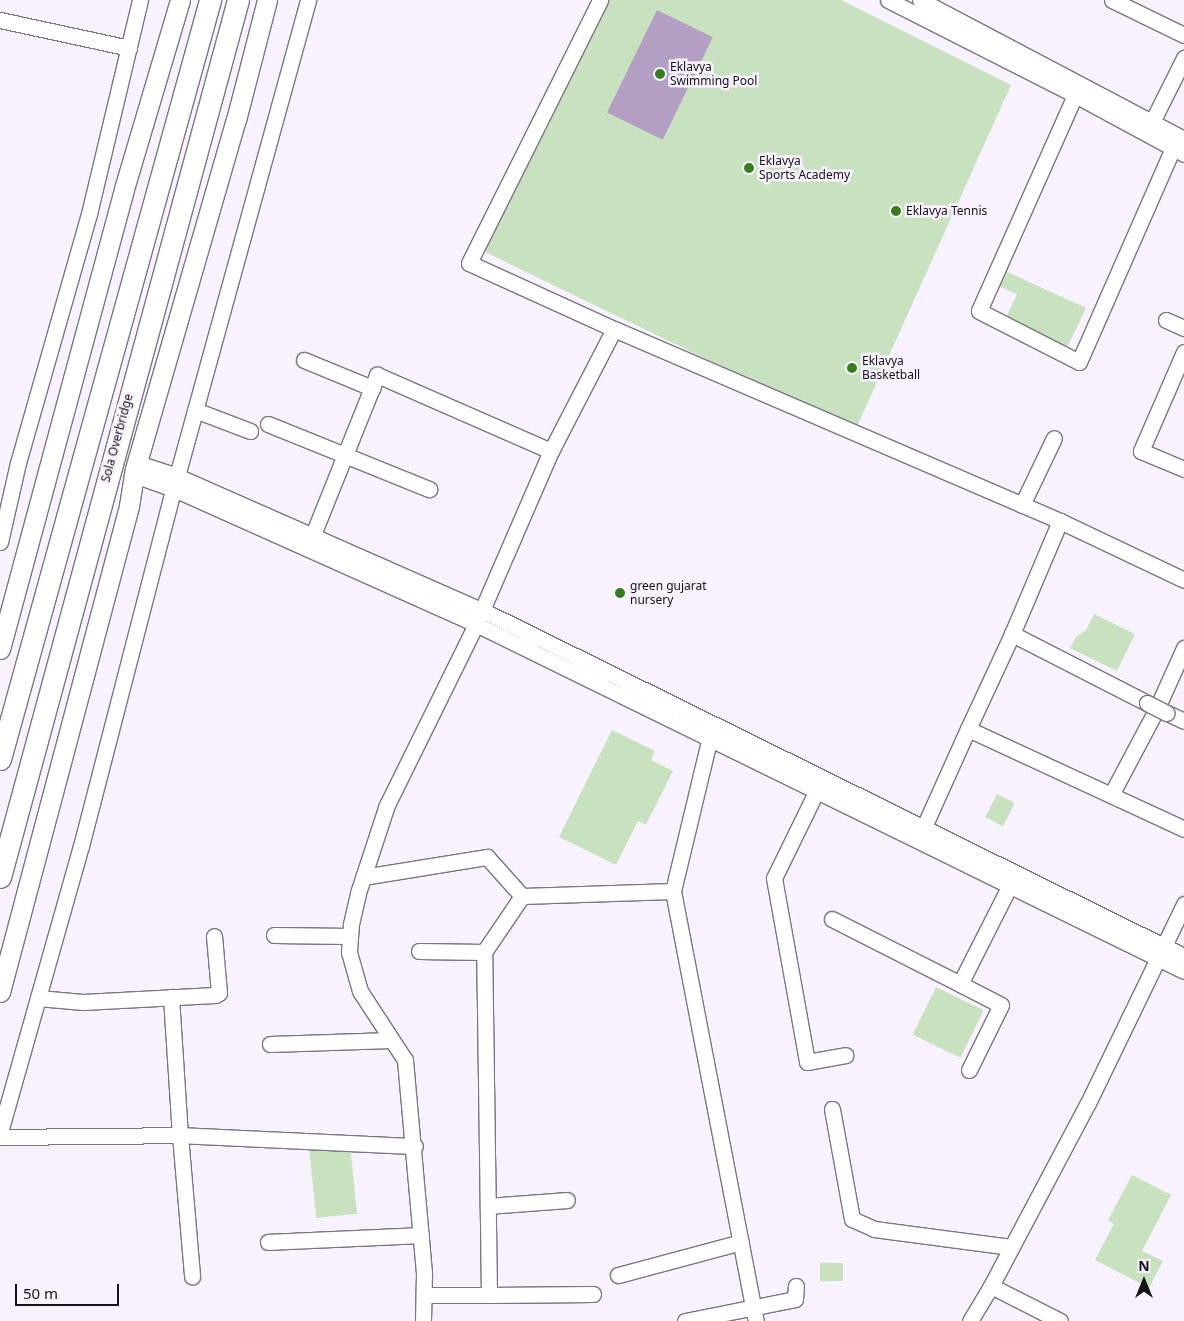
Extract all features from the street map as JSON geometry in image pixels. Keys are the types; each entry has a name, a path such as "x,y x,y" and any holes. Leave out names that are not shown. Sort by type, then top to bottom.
{"highway":[{"path":"0,759 210,0"},
{"name":"Sola Overbridge","path":"0,877 238,0"}],"main road":[{"path":"0,649 124,189 180,0"},
{"path":"0,992 129,506 136,469 236,120 267,0"}],"street":[{"path":"0,542 18,463 75,267 140,0"},
{"path":"0,1132 81,846 175,482 308,0"},
{"path":"600,0 469,263 614,329 1060,521 1184,580"},
{"path":"888,0 1180,147"},
{"path":"920,0 1152,122 1180,147"},
{"path":"1112,0 1184,35"},
{"path":"0,20 129,48"},
{"path":"1152,122 1184,58"},
{"path":"1075,94 979,311 1079,362 1180,147"},
{"path":"1166,320 1184,328"},
{"path":"417,1321 423,1321 424,1295 414,1146 405,1060 360,991 349,952 350,936 363,877 387,805 479,617 551,451 614,329"},
{"path":"1184,352 1141,451 1184,469"},
{"path":"304,360 372,388"},
{"path":"312,537 378,375 551,451"},
{"path":"195,410 250,431"},
{"path":"268,424 429,489"},
{"path":"1022,505 1054,438"},
{"path":"136,469 175,482 312,537 923,828 1160,951 1184,971"},
{"path":"175,482 479,617 710,737 1010,885 1160,951 1184,956"},
{"path":"923,828 1012,634 1060,521"},
{"path":"1012,634 1184,721"},
{"path":"1111,795 1157,708 1184,648"},
{"path":"968,729 1184,829"},
{"path":"710,737 673,891 756,1321"},
{"path":"817,790 774,878 807,1062 845,1055"},
{"path":"363,877 487,857 522,896 673,891"},
{"path":"960,984 1010,885"},
{"path":"489,1296 484,952 522,896"},
{"path":"970,1321 991,1286 1088,1102 1184,904"},
{"path":"832,919 1001,1006 969,1070"},
{"path":"38,998 83,1002 219,993 214,936"},
{"path":"274,936 350,936"},
{"path":"419,952 484,952"},
{"path":"171,997 192,1276"},
{"path":"270,1044 391,1040"},
{"path":"832,1109 852,1219 874,1229 1011,1246"},
{"path":"0,1137 180,1135 414,1146"},
{"path":"488,1206 567,1200"},
{"path":"268,1242 421,1235"},
{"path":"618,1275 741,1242"},
{"path":"686,1321 753,1305 794,1299 796,1286"},
{"path":"991,1286 1060,1321"},
{"path":"424,1295 593,1294"}],"green space":[{"name":"Eklavya Sports Academy","path":"606,0 841,0 1011,85 855,431 485,252"},
{"path":"1003,270 1086,308 1066,350 1004,322 1017,294 996,285"},
{"path":"1094,614 1135,634 1117,671 1070,648 1076,637 1086,630"},
{"path":"612,730 655,751 651,760 673,771 646,825 638,821 616,865 559,837"},
{"path":"997,794 1015,803 1003,826 985,817"},
{"path":"936,987 984,1010 960,1058 913,1035"},
{"path":"350,1146 357,1214 316,1218 309,1150"},
{"path":"1132,1175 1171,1195 1142,1251 1163,1261 1149,1288 1095,1260 1114,1224 1108,1220"},
{"path":"820,1263 843,1263 843,1281 820,1281"}],"shaded area":[{"name":"Eklavya Swimming Pool","path":"657,10 713,37 663,140 607,112"}],"place":[{"name":"Eklavya Swimming Pool","path":"660,74"},
{"name":"Eklavya Sports Academy","path":"749,168"},
{"name":"Eklavya Tennis","path":"896,211"},
{"name":"Eklavya Basketball","path":"852,368"},
{"name":"green gujarat nursery","path":"620,593"}]}
